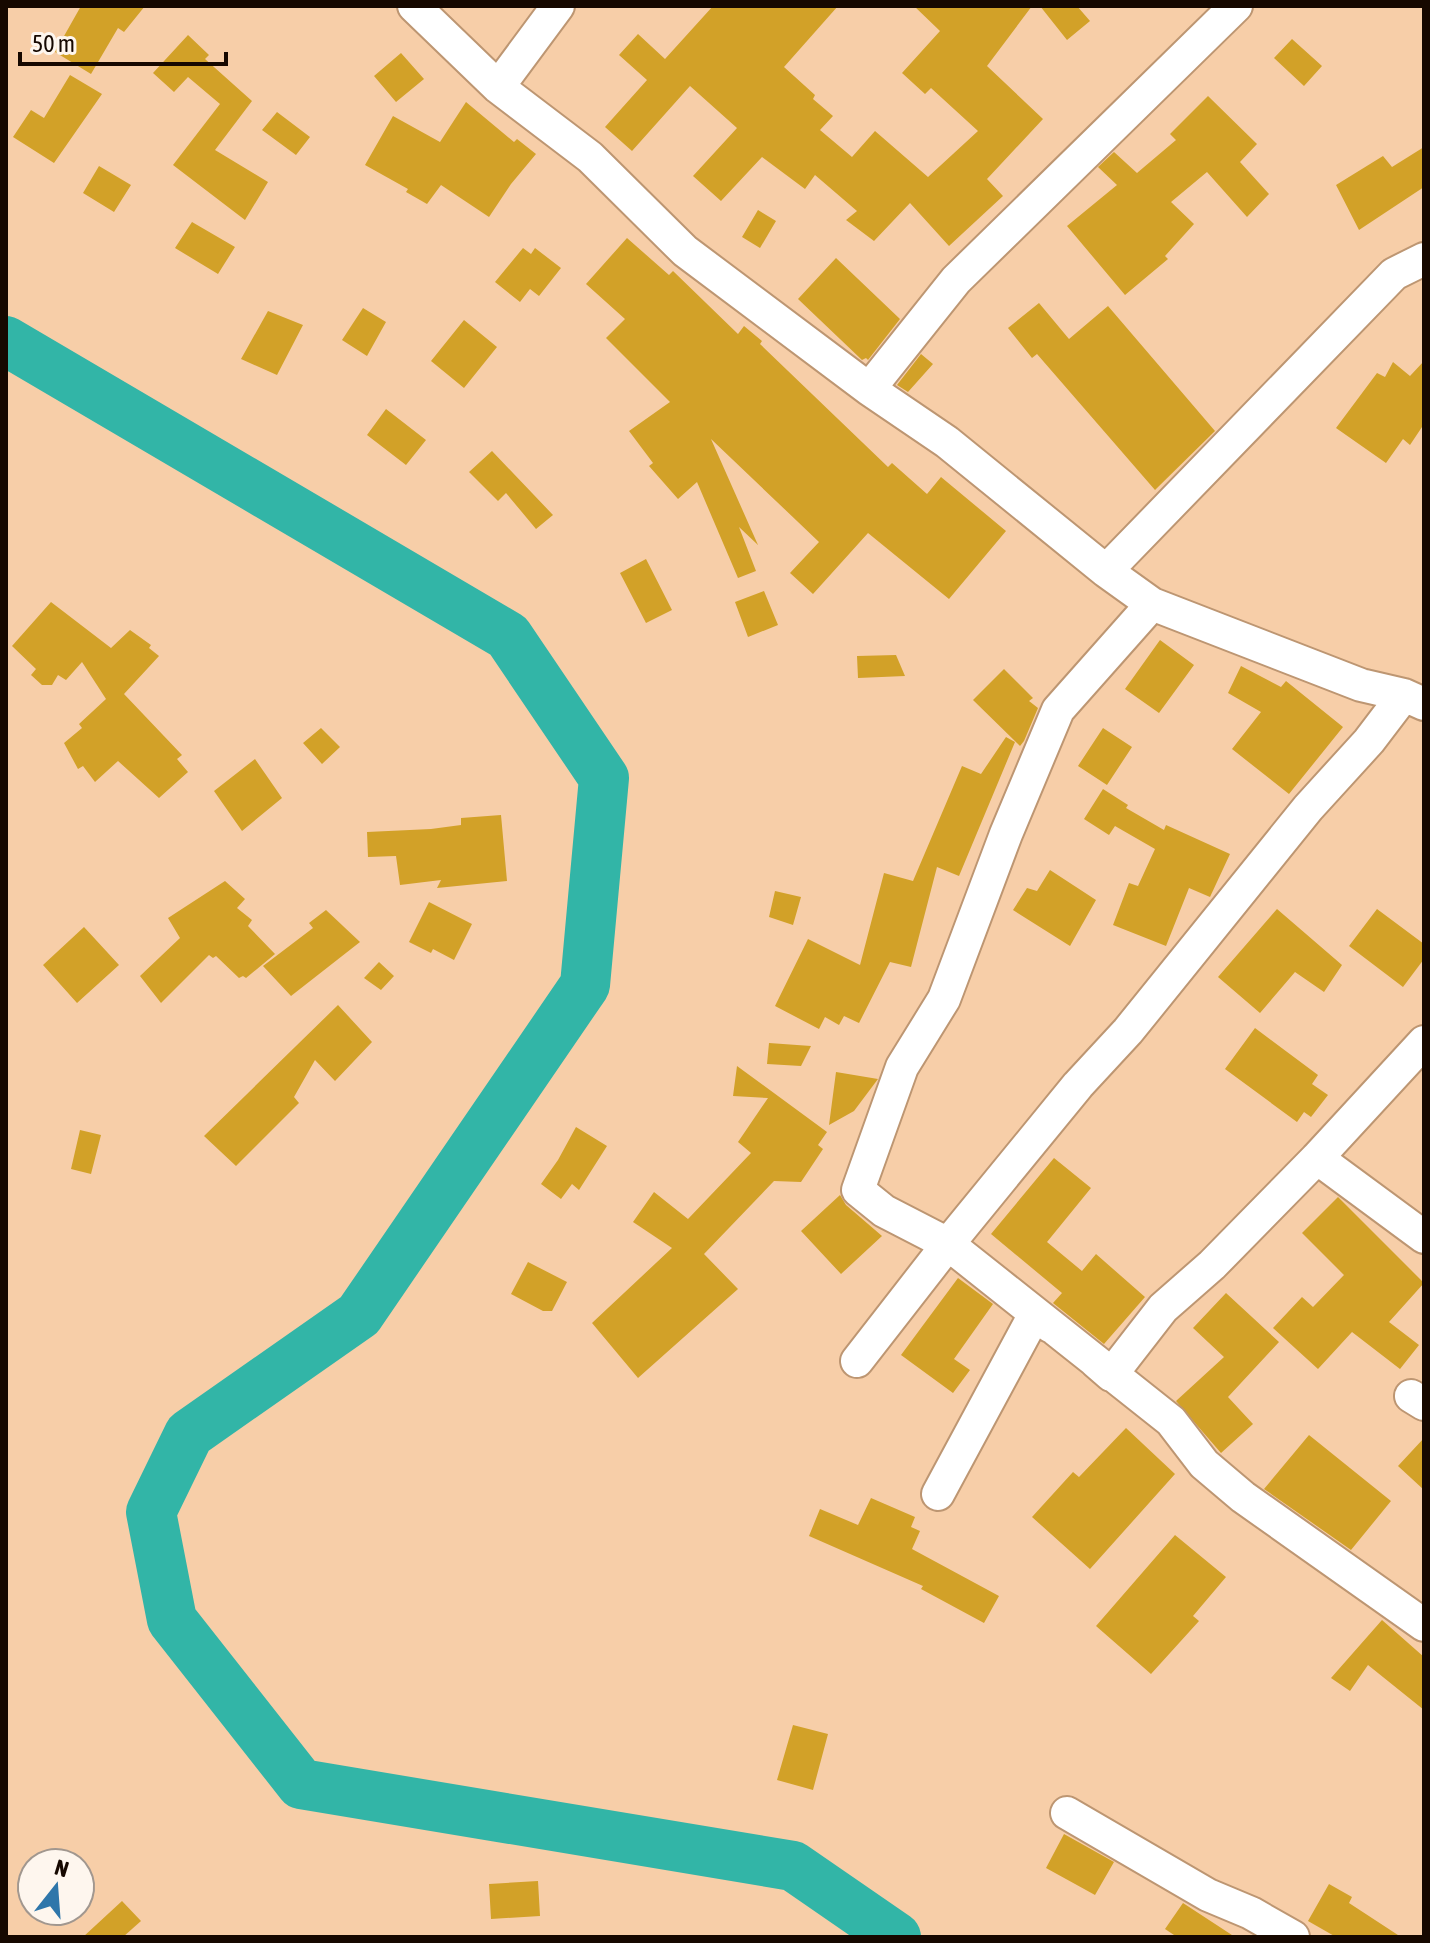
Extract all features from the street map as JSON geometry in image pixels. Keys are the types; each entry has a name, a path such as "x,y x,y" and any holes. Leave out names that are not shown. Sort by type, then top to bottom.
{"street":[{"path":"414,6 498,87 590,157 685,251 869,389 947,442 1106,571 1152,604 1361,685 1414,700"},
{"path":"498,87 558,6"},
{"path":"869,389 956,280 1237,7"},
{"path":"1106,571 1394,274 1424,259"},
{"path":"1152,604 1058,710 1006,834 944,999 902,1067 858,1190 884,1211 948,1244 1171,1421 1204,1464 1243,1497 1424,1625"},
{"path":"857,1361 948,1244 1078,1085 1128,1031 1308,808 1369,741 1414,700"},
{"path":"1111,1375 1163,1308 1212,1265 1317,1158 1424,1042"},
{"path":"1317,1158 1424,1237"},
{"path":"938,1494 1035,1314"},
{"path":"1067,1813 1208,1895 1251,1913 1293,1937"}],"building":[{"path":"81,6 145,6 124,32 118,28 91,74 55,52"},
{"path":"713,6 838,6 784,67 833,116 820,130 852,157 875,131 928,177 978,131 931,88 925,94 902,73 940,31 914,6 1032,6 987,66 1043,119 987,179 1003,196 949,246 910,203 874,241 846,220 857,211 815,175 805,189 762,157 721,201 693,176 737,128 690,86 632,151 605,127 647,80 619,55 638,34 665,59"},
{"path":"1040,6 1077,6 1090,21 1067,40"},
{"path":"188,35 209,55 205,59 252,101 215,150 268,182 245,220 173,165 220,104 188,77 174,92 153,73"},
{"path":"1292,39 1322,66 1304,86 1274,58"},
{"path":"401,53 424,79 396,102 374,76"},
{"path":"70,75 102,94 54,163 13,137 31,110 44,118"},
{"path":"1208,96 1257,144 1240,162 1269,194 1247,217 1207,172 1171,202 1194,224 1165,256 1168,259 1125,295 1067,226 1117,185 1098,167 1114,152 1137,173 1176,140 1170,134"},
{"path":"466,102 514,142 517,139 536,154 489,217 441,185 427,204 406,192 408,189 365,165 393,116 440,142"},
{"path":"277,112 310,137 296,155 262,130"},
{"path":"1424,147 1424,187 1359,230 1336,185 1383,156 1392,167"},
{"path":"99,166 131,185 114,212 83,193"},
{"path":"758,210 776,221 760,248 742,237"},
{"path":"192,222 235,247 218,274 175,248"},
{"path":"627,238 669,275 673,271 738,334 744,326 762,341 760,344 888,467 892,463 927,494 941,477 1006,531 949,599 868,533 813,594 790,573 819,542 711,439 758,545 739,527 756,571 738,578 697,482 678,499 649,466 653,463 629,431 670,402 606,338 625,319 586,284"},
{"path":"523,248 531,254 535,248 561,268 539,296 530,289 520,302 495,282"},
{"path":"836,258 900,319 868,360 862,360 798,299"},
{"path":"1039,303 1069,339 1108,306 1215,431 1155,490 1037,354 1032,358 1008,328"},
{"path":"363,308 386,322 367,356 342,340"},
{"path":"268,311 303,325 277,375 241,359"},
{"path":"464,320 497,347 464,388 431,361"},
{"path":"921,354 933,364 908,392 897,385"},
{"path":"1424,361 1424,424 1410,445 1403,439 1386,463 1336,428 1377,373 1385,377 1393,362 1410,376"},
{"path":"386,409 426,440 406,465 367,435"},
{"path":"492,451 553,515 536,529 506,493 498,501 469,472"},
{"path":"646,559 672,610 646,623 620,573"},
{"path":"764,591 778,625 748,637 735,602"},
{"path":"51,602 111,648 130,630 151,645 149,648 159,656 124,694 182,755 177,759 188,772 159,798 118,761 95,782 83,766 78,769 64,743 82,728 79,724 106,699 82,662 66,680 58,675 52,685 42,685 31,675 36,669 12,646"},
{"path":"1160,640 1194,665 1159,713 1125,689"},
{"path":"896,655 905,676 858,678 857,656"},
{"path":"1241,666 1281,687 1286,681 1343,727 1289,794 1232,749 1261,712 1228,693"},
{"path":"1004,669 1033,698 1029,701 1038,708 1020,746 973,700"},
{"path":"321,728 340,747 322,764 303,743"},
{"path":"1103,728 1132,747 1107,785 1078,766"},
{"path":"1006,737 1015,742 959,876 937,867 911,967 890,962 859,1023 844,1016 839,1025 825,1017 819,1029 775,1006 808,939 860,965 884,873 913,881 962,766 981,774"},
{"path":"255,759 282,798 242,831 214,791"},
{"path":"1103,789 1128,805 1126,808 1164,830 1166,825 1230,854 1210,897 1189,888 1166,946 1113,925 1129,883 1138,886 1155,849 1115,826 1109,835 1084,819"},
{"path":"501,815 507,881 437,888 441,880 400,885 396,856 368,857 367,832 431,829 461,825 461,818"},
{"path":"1050,870 1096,900 1070,946 1013,910 1027,888 1037,891"},
{"path":"225,881 245,899 237,908 252,920 248,926 275,954 246,978 239,978 216,956 213,958 209,955 161,1003 140,976 180,938 168,918"},
{"path":"775,891 801,897 793,925 769,917"},
{"path":"429,902 472,924 454,960 433,949 431,953 409,942"},
{"path":"1277,909 1342,965 1324,992 1295,972 1260,1013 1218,977"},
{"path":"1377,909 1424,944 1424,959 1403,987 1349,946"},
{"path":"326,910 360,942 291,996 263,966 313,928 309,923"},
{"path":"84,927 119,965 77,1003 43,965"},
{"path":"379,962 394,976 381,990 364,978"},
{"path":"338,1005 372,1042 335,1081 315,1060 294,1097 299,1103 236,1166 204,1136"},
{"path":"1255,1028 1318,1075 1312,1084 1328,1095 1311,1117 1304,1112 1297,1122 1225,1069"},
{"path":"769,1043 811,1046 801,1066 767,1064"},
{"path":"737,1066 827,1132 818,1145 823,1149 801,1182 774,1181 704,1254 738,1289 638,1378 592,1323 672,1248 633,1222 654,1192 688,1219 751,1153 738,1142 768,1098 733,1096"},
{"path":"836,1072 878,1079 854,1111 829,1125"},
{"path":"576,1127 607,1146 579,1190 572,1184 561,1199 541,1184"},
{"path":"80,1130 101,1135 91,1174 71,1169"},
{"path":"1054,1158 1091,1188 1047,1242 1082,1271 1096,1254 1145,1297 1104,1344 1053,1303 1062,1293 991,1234"},
{"path":"840,1195 846,1205 882,1236 841,1274 801,1231"},
{"path":"1338,1197 1424,1283 1389,1322 1419,1345 1400,1369 1352,1332 1318,1369 1273,1328 1302,1297 1313,1307 1344,1275 1302,1233"},
{"path":"528,1262 567,1282 552,1311 543,1311 511,1294"},
{"path":"958,1278 993,1304 954,1359 970,1370 953,1393 901,1355"},
{"path":"1226,1293 1279,1342 1228,1397 1253,1424 1221,1453 1176,1401 1224,1357 1193,1328"},
{"path":"1126,1428 1175,1474 1090,1569 1032,1517 1073,1472 1079,1477"},
{"path":"1309,1435 1391,1501 1351,1550 1264,1489"},
{"path":"1424,1438 1424,1490 1398,1466"},
{"path":"871,1498 915,1517 911,1527 920,1531 912,1549 999,1596 984,1623 921,1589 923,1586 809,1536 820,1509 858,1525"},
{"path":"1175,1535 1226,1577 1193,1616 1199,1621 1151,1674 1096,1626"},
{"path":"1382,1620 1424,1657 1424,1710 1368,1665 1350,1691 1331,1678"},
{"path":"793,1725 828,1734 813,1790 777,1780"},
{"path":"1064,1834 1114,1862 1095,1895 1046,1868"},
{"path":"538,1881 540,1916 491,1919 489,1884"},
{"path":"1329,1884 1352,1897 1349,1903 1401,1937 1336,1937 1308,1921"},
{"path":"122,1901 141,1921 123,1937 83,1937"},
{"path":"1183,1903 1235,1937 1177,1937 1165,1929"}],"waterway":[{"path":"6,341 508,636 604,778 585,985 359,1315 189,1434 151,1512 172,1620 301,1784 793,1866 896,1937"}]}
